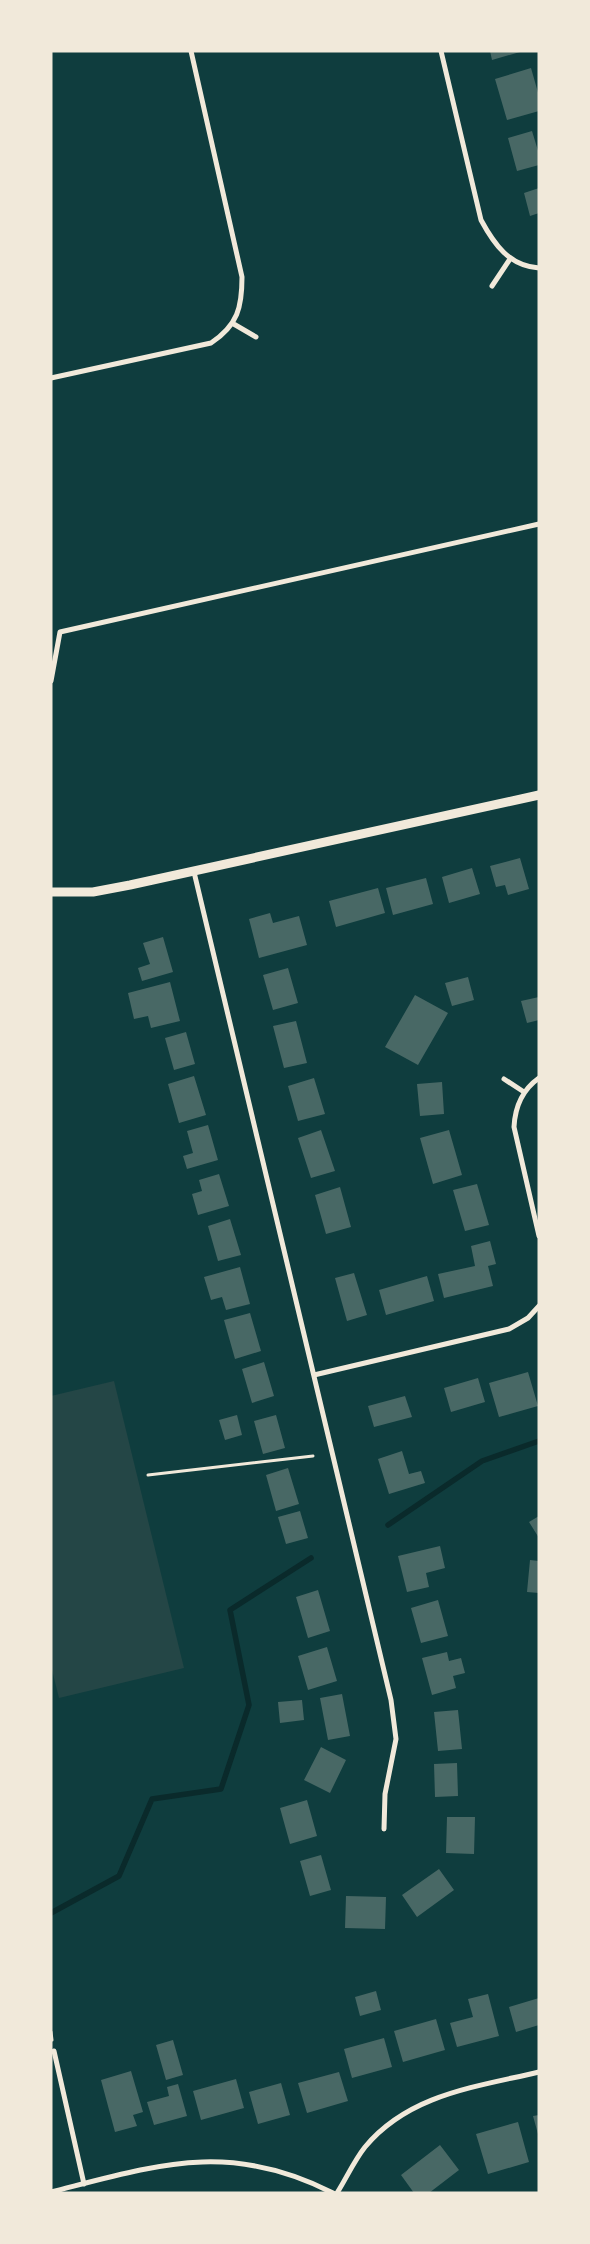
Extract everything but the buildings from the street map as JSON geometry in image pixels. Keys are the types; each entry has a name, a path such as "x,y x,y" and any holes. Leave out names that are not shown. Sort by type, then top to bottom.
{"street":[{"path":"51,378 211,342 223,335 232,324 242,301 242,276 191,51"},
{"path":"441,51 481,220 492,242 510,259 529,268 539,268"},
{"path":"492,286 510,259"},
{"path":"232,324 256,337"},
{"path":"51,681 60,632 539,524"},
{"path":"51,892 93,892 194,872 539,795"},
{"path":"194,872 395,1722 396,1739 385,1794 384,1829"},
{"path":"539,1078 524,1092 515,1114 514,1127 539,1236"},
{"path":"504,1079 524,1092"},
{"path":"314,1375 509,1329 528,1318 539,1306"},
{"path":"54,2051 84,2184"},
{"path":"337,2193 352,2165 365,2147 395,2118 412,2107 441,2096 539,2072"},
{"path":"51,2192 166,2165 197,2161 227,2161 254,2164 282,2171 310,2181 333,2193"}],"path":[{"path":"148,1475 313,1456"}],"shaded area":[{"path":"114,1381 184,1668 59,1698 51,1666 51,1396"}],"waterway":[{"path":"388,1525 482,1461 539,1441"},
{"path":"51,1913 119,1876 152,1799 221,1789 249,1705 230,1610 311,1558"}]}
